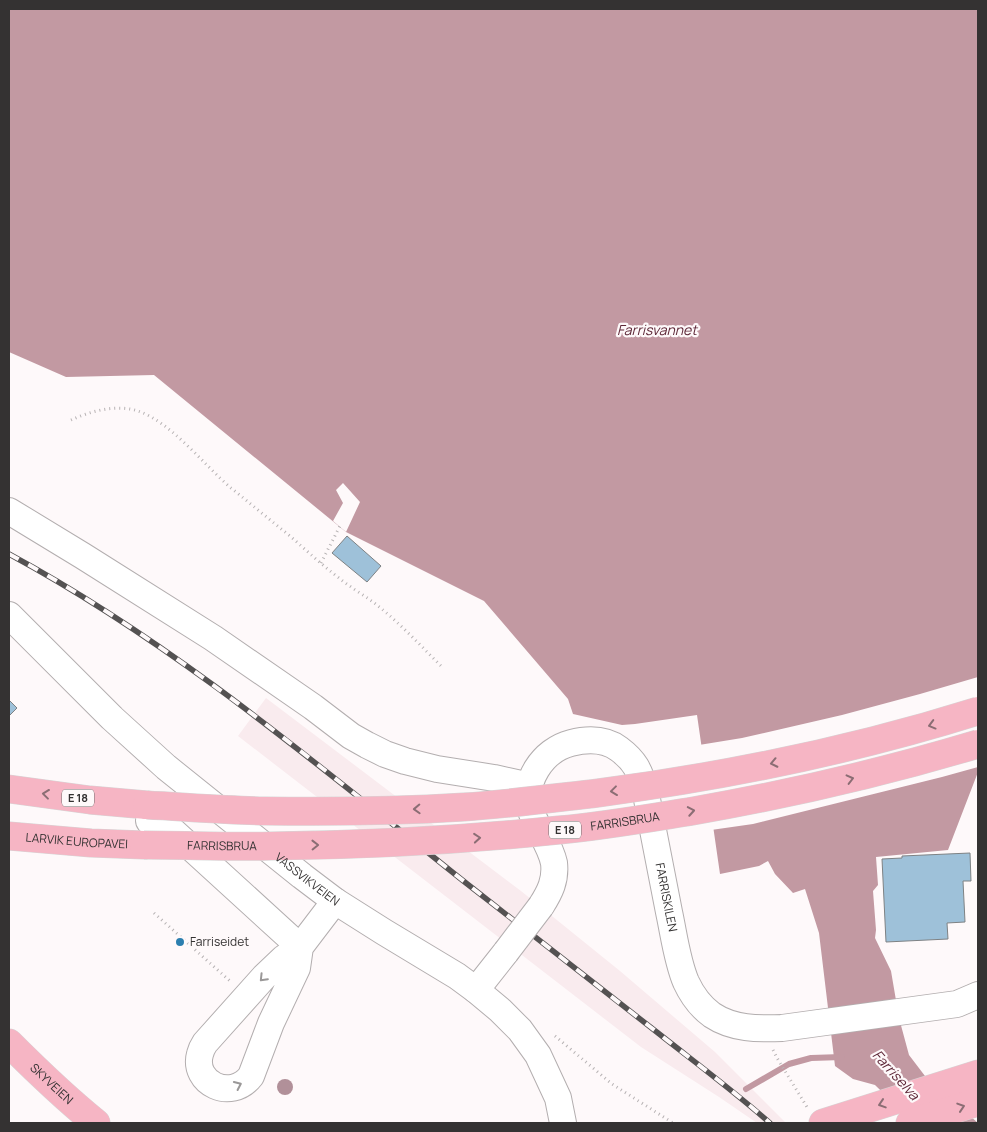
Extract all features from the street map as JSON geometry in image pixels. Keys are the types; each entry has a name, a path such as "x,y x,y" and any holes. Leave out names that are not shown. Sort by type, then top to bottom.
{"highway":[{"name":"E 18","path":"9,789 81,798 147,824 264,811 366,811 464,807 644,787 736,772 838,750 978,711"},
{"name":"FARRISBRUA","path":"147,824 270,846 466,839 561,830 648,819 752,800 846,780 978,744"},
{"name":"LARVIK EUROPAVEI","path":"9,836 91,843 147,824"},
{"name":"SKYVEIEN","path":"9,1043 70,1102 96,1123"},
{"path":"817,1118 978,1074"},
{"path":"910,1123 978,1102"}],"street":[{"path":"9,511 214,638 313,707 350,736 367,745 405,761 530,786"},
{"name":"VASSVIKVEIEN","path":"9,615 112,718 166,766 302,876 335,902 457,976 505,1015 524,1035 538,1055 558,1098 563,1123"},
{"name":"FARRISKILEN","path":"476,990 540,906 549,893 554,881 554,865 551,852 529,804 530,786 537,767 552,752 565,744 582,740 599,740 616,746 629,756 639,771 645,789 678,956 686,982 692,993 711,1014 729,1024 751,1028 792,1027 958,1004 978,995"},
{"path":"147,824 163,822 300,947"},
{"path":"300,947 297,968 271,1023 251,1076 242,1085 230,1089 212,1085 206,1079 200,1067 200,1054 204,1043 264,977 284,958 300,947 335,902"},
{"name":"VASSVIKVEIEN","path":"558,1098 575,1112 583,1123"}],"path":[{"path":"71,420 88,413 116,409 138,411 155,419 177,436 230,486 340,580 373,602 403,627 442,667"},
{"path":"321,564 340,526"},
{"path":"154,913 236,986"},
{"path":"552,1033 612,1084 673,1123"},
{"path":"777,1058 801,1098 817,1118"}],"shaded area":[{"path":"266,698 521,891 620,971 715,1052 786,1123 757,1123 641,1047 238,736"}],"water":[{"name":"Farrisvannet","path":"9,9 978,9 978,772 948,850 876,857 878,885 873,891 875,938 891,971 899,1018 909,1055 925,1076 978,1123 914,1123 875,1085 853,1079 835,1066 819,933 805,889 793,893 775,874 768,861 759,866 720,874 697,715 622,725 573,714 568,699 484,601 346,532 154,375 66,377 9,352"}],"pier":[{"path":"343,483 360,502 346,532 333,521 343,503 336,490"},
{"path":"978,677 978,767 753,824 711,830 699,745 742,738 842,715"}],"building":[{"path":"347,536 381,566 367,582 332,553"},
{"path":"9,700 17,708 9,716"},
{"path":"970,853 971,881 963,881 965,922 947,923 948,939 886,942 882,859 902,858 902,856"}],"waterway":[{"path":"746,1089 789,1064 811,1058 842,1057"}],"railway":[{"path":"9,554 129,626 244,708 770,1123"}],"place":[{"name":"Farriseidet","path":"180,942"}],"water label":[{"name":"Farriselva","path":"896,1075"}]}
